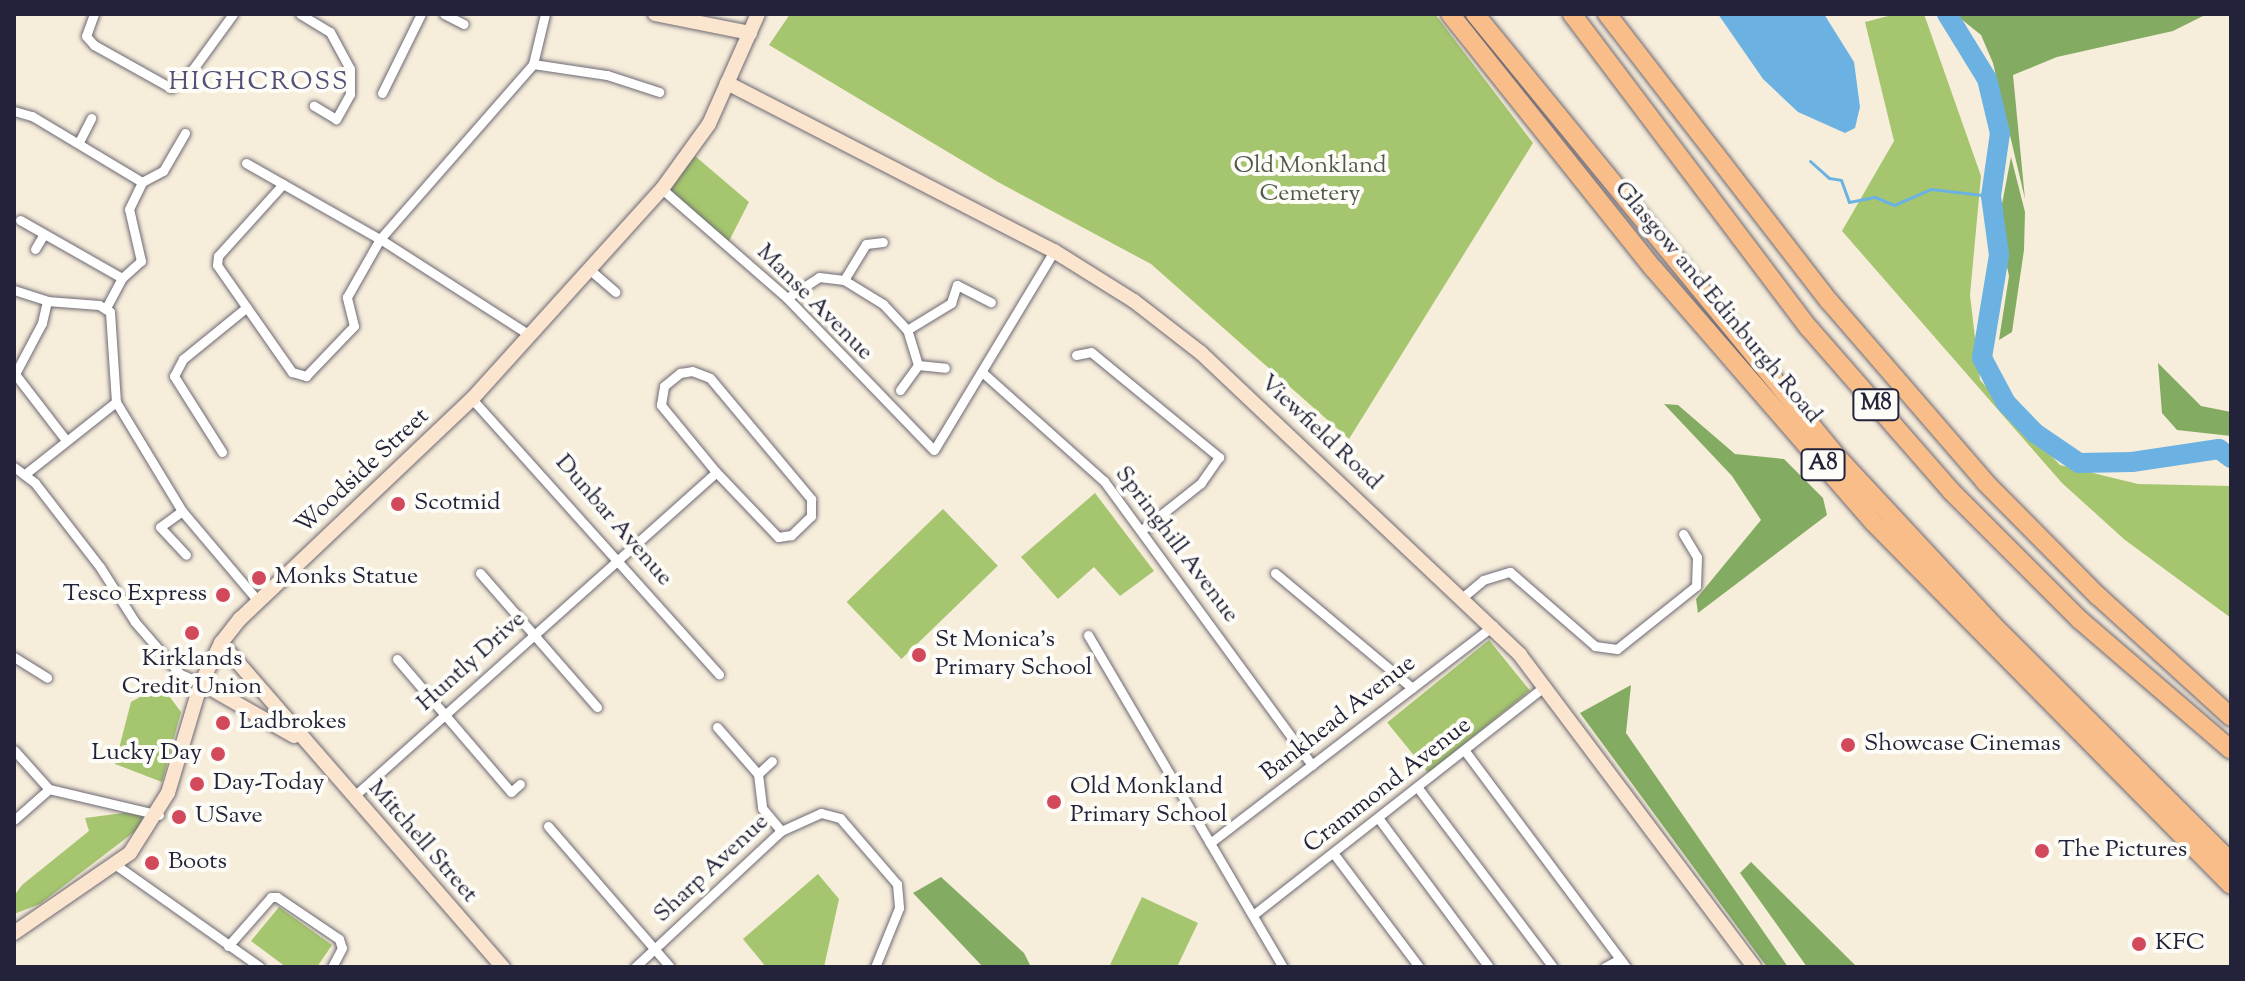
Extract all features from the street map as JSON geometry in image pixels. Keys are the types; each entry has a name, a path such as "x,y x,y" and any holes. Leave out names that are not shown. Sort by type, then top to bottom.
{"highway":[{"name":"Glasgow and Edinburgh Road","path":"1450,14 1653,268 1853,500 1978,632 2231,885"},
{"name":"Glasgow and Edinburgh Road","path":"1475,14 1810,426 1973,604 2231,862"},
{"name":"M8","path":"1572,14 1809,328 1951,491 2080,620 2231,750"},
{"name":"M8","path":"1607,14 1829,301 1985,482 2098,596 2231,717"},
{"path":"1978,632 2231,900"},
{"path":"2124,757 2231,851"}],"street":[{"path":"94,14 86,36 94,45 171,88 193,69 233,14"},
{"path":"300,14 330,32 350,69 350,94 336,119 314,106"},
{"path":"382,93 421,14"},
{"path":"444,14 464,24"},
{"path":"283,184 218,256 217,265 292,372 306,376 354,326 347,297 380,239 533,64 545,14"},
{"path":"655,14 750,33"},
{"name":"Woodside Street","path":"14,933 116,865 159,815 201,683 221,643 259,602 472,399 662,189 694,148 758,14"},
{"path":"533,64 607,75 659,92"},
{"name":"Viewfield Road","path":"727,83 1054,251 1134,301 1201,353 1493,626 1545,686 1754,967"},
{"path":"14,111 79,142 142,182"},
{"path":"79,142 91,118"},
{"path":"185,133 163,171 142,182 129,209 143,254 122,278 106,308 116,402 182,511 259,602"},
{"path":"246,163 380,239 528,334"},
{"name":"Manse Avenue","path":"662,189 787,298 934,450 982,372"},
{"path":"20,220 122,278"},
{"path":"35,249 44,234"},
{"path":"844,280 866,244 883,242"},
{"path":"982,372 1054,251"},
{"path":"589,269 615,292"},
{"path":"787,298 819,277 844,280 883,304 907,330 918,365"},
{"path":"907,330 951,303 957,285 991,302"},
{"path":"14,290 47,301 106,308"},
{"path":"47,301 42,323 15,374 65,439"},
{"path":"222,452 174,376 183,359 247,307"},
{"path":"1076,355 1091,352 1219,457 1201,483 1143,529"},
{"path":"918,365 945,368"},
{"path":"900,390 918,365"},
{"path":"692,371 710,378 811,499 811,516 791,535 778,537 716,472 661,405 664,386 680,373 692,371"},
{"name":"Springhill Avenue","path":"982,372 1104,481 1143,529 1312,765"},
{"name":"Dunbar Avenue","path":"472,399 620,559 719,674"},
{"path":"25,474 65,439 116,402"},
{"path":"14,467 25,474 100,567 135,622 180,674 201,683"},
{"name":"Huntly Drive","path":"353,797 716,472"},
{"path":"182,511 160,527 186,555"},
{"path":"1463,597 1483,580 1510,572 1595,646 1617,649 1696,586 1697,557 1683,534"},
{"path":"480,573 597,707"},
{"path":"1275,573 1412,688"},
{"name":"Bankhead Avenue","path":"1210,843 1493,626"},
{"path":"1088,635 1283,967"},
{"name":"Mitchell Street","path":"221,643 503,967"},
{"path":"14,657 47,678"},
{"path":"397,659 511,792 520,784"},
{"name":"Mitchell Street","path":"201,683 307,745"},
{"name":"Crammond Avenue","path":"1253,915 1545,686"},
{"path":"717,727 758,774 762,808 781,831"},
{"path":"14,750 49,789 159,815"},
{"path":"1465,751 1623,963 1605,967"},
{"path":"758,774 772,761"},
{"path":"1418,788 1553,967"},
{"path":"14,820 49,789"},
{"name":"Sharp Avenue","path":"635,967 781,831 810,815 836,815 897,884 899,908 875,967"},
{"path":"1379,819 1489,967"},
{"path":"548,826 670,967"},
{"path":"1334,854 1419,967"},
{"path":"116,865 260,967"},
{"path":"228,946 271,897 277,897 339,939 342,948 332,967"}],"green space":[{"name":"Old Monkland Cemetery","path":"790,14 1435,14 1533,143 1349,439 1151,264 998,182 769,45"},
{"path":"1896,14 1924,14 1981,176 1970,295 1980,380 2060,465 2138,484 2231,486 2231,618 2125,540 2062,483 1842,231 1894,141 1865,22"},
{"path":"1955,14 2207,14 2173,31 2057,57 2013,75 2025,199 1993,63 1981,35"},
{"path":"695,156 749,202 728,243 667,188"},
{"path":"2011,157 2025,212 2024,250 2012,332 1999,340 2009,276 1998,225"},
{"path":"2158,363 2201,406 2231,412 2231,436 2177,430 2162,413"},
{"path":"1664,404 1678,405 1735,454 1784,459 1823,498 1827,515 1698,613 1696,599 1761,520 1732,476"},
{"path":"1095,493 1154,571 1120,596 1094,567 1058,599 1021,557"},
{"path":"943,509 998,566 901,659 847,602"},
{"path":"1489,640 1530,691 1428,773 1387,722"},
{"path":"161,685 181,712 162,782 115,764 131,702"},
{"path":"1631,685 1626,733 1788,967 1767,967 1580,713"},
{"path":"131,812 142,814 142,826 40,904 14,914 14,896 22,885 89,831 85,818"},
{"path":"1751,862 1857,967 1807,967 1740,873"},
{"path":"818,874 839,899 824,967 766,967 743,939"},
{"path":"941,877 1024,953 1031,967 983,967 913,893"},
{"path":"1142,897 1198,923 1177,967 1109,967"},
{"path":"279,907 332,945 317,967 286,967 251,941"}],"water":[{"path":"1718,14 1824,14 1854,62 1860,107 1855,128 1845,133 1798,112 1763,79"}],"waterway":[{"path":"1947,14 1987,79 2000,133 1991,196 1999,255 1982,358 2006,403 2035,433 2079,463 2132,462 2219,449 2231,458"},
{"path":"1810,161 1829,178 1841,180 1849,202 1875,197 1894,205 1931,189 1991,196"}],"place":[{"name":"Scotmid","path":"398,504"},
{"name":"Monks Statue","path":"259,578"},
{"name":"Tesco Express","path":"223,595"},
{"name":"Kirklands Credit Union","path":"192,633"},
{"name":"St Monica's Primary School","path":"919,655"},
{"name":"Ladbrokes","path":"223,723"},
{"name":"Showcase Cinemas","path":"1848,745"},
{"name":"Lucky Day","path":"218,754"},
{"name":"Day-Today","path":"197,784"},
{"name":"Old Monkland Primary School","path":"1054,802"},
{"name":"USave","path":"179,817"},
{"name":"The Pictures","path":"2042,851"},
{"name":"Boots","path":"152,863"},
{"name":"KFC","path":"2139,944"}],"district":[{"name":"HIGHCROSS","path":"259,83"}]}
